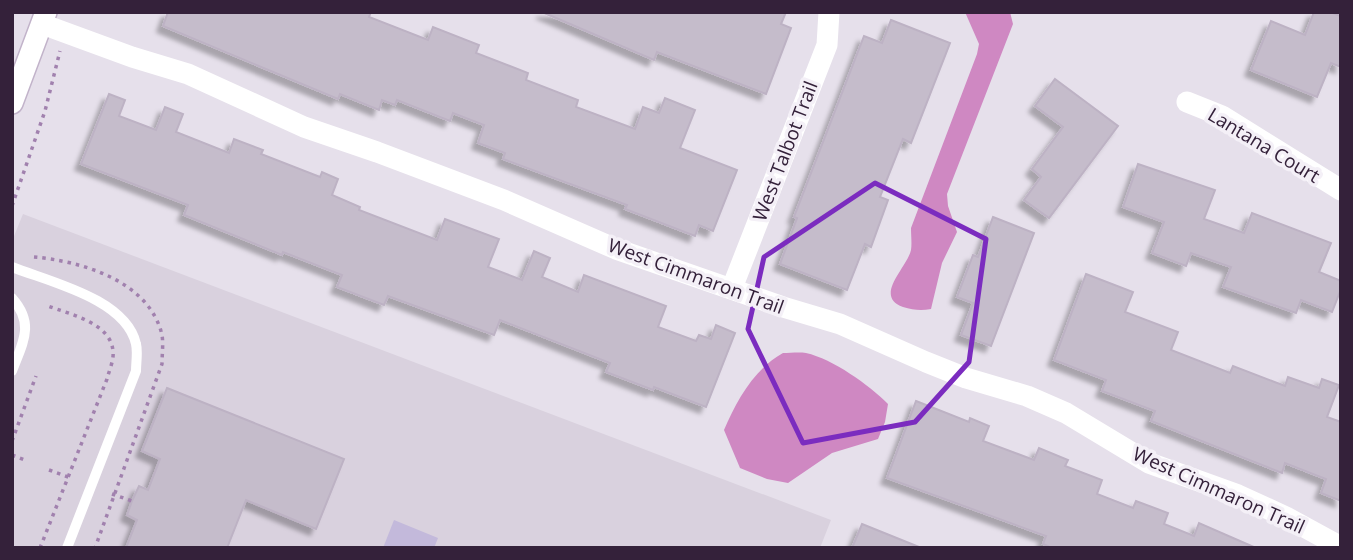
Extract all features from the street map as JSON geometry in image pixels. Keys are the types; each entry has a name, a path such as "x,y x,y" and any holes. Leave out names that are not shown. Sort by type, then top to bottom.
{"street":[{"name":"West Talbot Trail","path":"732,288 827,45 829,12"},
{"name":"West Cimmaron Trail","path":"44,18 65,32 188,74 304,127 493,196 616,248 783,307 840,324 966,378 1027,396 1066,413 1149,463 1238,495 1341,547"},
{"path":"12,103 44,18"},
{"name":"Lantana Court","path":"1187,102 1222,116 1341,190"}],"lane":[{"path":"12,267 104,303 129,326 136,344 136,371 67,548"},
{"path":"12,298 23,310 26,333 12,371"}],"path":[{"path":"12,206 45,111 65,32"},
{"path":"28,257 70,262 116,280 139,296 161,331 162,364 95,548"},
{"path":"40,548 107,379 114,352 106,334 95,325 48,306"},
{"path":"12,441 36,376"},
{"path":"12,455 25,460"},
{"path":"49,470 69,477"},
{"path":"113,495 132,502"}],"highlighted area":[{"path":"875,183 986,239 969,362 915,422 803,443 748,329 764,257"}],"shaded area":[{"path":"965,12 1010,12 1013,24 947,194 957,232 942,263 931,309 903,307 891,296 891,289 911,250 911,228 977,54 979,44"},
{"path":"23,214 831,520 820,548 12,548 12,241"},
{"path":"783,353 806,353 828,361 861,381 888,404 878,439 832,453 788,483 767,479 740,468 724,430 755,376"},
{"path":"394,520 438,538 434,548 383,548"}],"building":[{"path":"168,12 371,12 369,17 428,40 433,27 479,45 476,53 528,73 526,80 578,100 576,107 635,129 643,107 659,113 665,98 695,110 680,148 737,170 713,231 699,225 695,236 625,209 627,205 503,159 505,153 478,143 484,125 453,113 450,121 397,100 395,105 382,100 379,110 340,94 338,99 163,26"},
{"path":"542,12 786,12 781,24 791,28 766,94 657,52 654,60"},
{"path":"1314,12 1330,12 1341,16 1341,67 1331,63 1317,97 1251,70 1271,21 1305,35"},
{"path":"891,20 950,43 911,143 903,139 880,197 888,200 871,247 865,244 847,290 780,264 797,218 794,217 864,36 882,43"},
{"path":"1055,79 1118,126 1049,218 1024,200 1041,177 1032,169 1063,127 1035,106"},
{"path":"109,94 125,100 119,116 156,130 165,107 183,114 176,132 229,153 234,139 263,150 261,154 320,177 322,172 338,179 332,195 360,207 359,210 437,240 445,219 499,239 488,267 522,280 534,251 550,258 542,277 578,292 584,275 666,306 658,327 696,341 699,335 711,339 716,325 735,333 706,407 606,372 610,363 500,320 494,335 388,296 384,305 337,287 342,275 283,252 282,255 184,215 188,205 81,164"},
{"path":"1138,164 1215,190 1204,219 1244,233 1252,213 1331,243 1319,272 1341,281 1341,289 1332,312 1301,300 1296,313 1223,287 1231,267 1191,253 1186,266 1152,253 1164,222 1123,207"},
{"path":"993,217 1034,233 991,346 961,335 973,303 957,297 973,255 978,257"},
{"path":"1086,274 1133,292 1125,312 1178,332 1171,350 1230,373 1233,366 1285,386 1288,377 1319,388 1322,379 1339,385 1327,417 1341,422 1341,501 1321,493 1326,479 1285,463 1282,473 1151,421 1155,411 1102,391 1106,380 1054,360"},
{"path":"167,388 344,459 316,529 246,500 227,548 126,548 137,520 127,515 132,501 139,486 148,490 160,459 142,451"},
{"path":"916,401 969,422 970,418 989,426 983,441 1034,460 1039,448 1068,460 1065,466 1102,480 1097,494 1133,508 1136,501 1168,513 1164,524 1194,536 1199,523 1256,548 1052,548 1043,544 1046,536 887,478"},
{"path":"862,524 919,547 919,548 852,548"}]}
